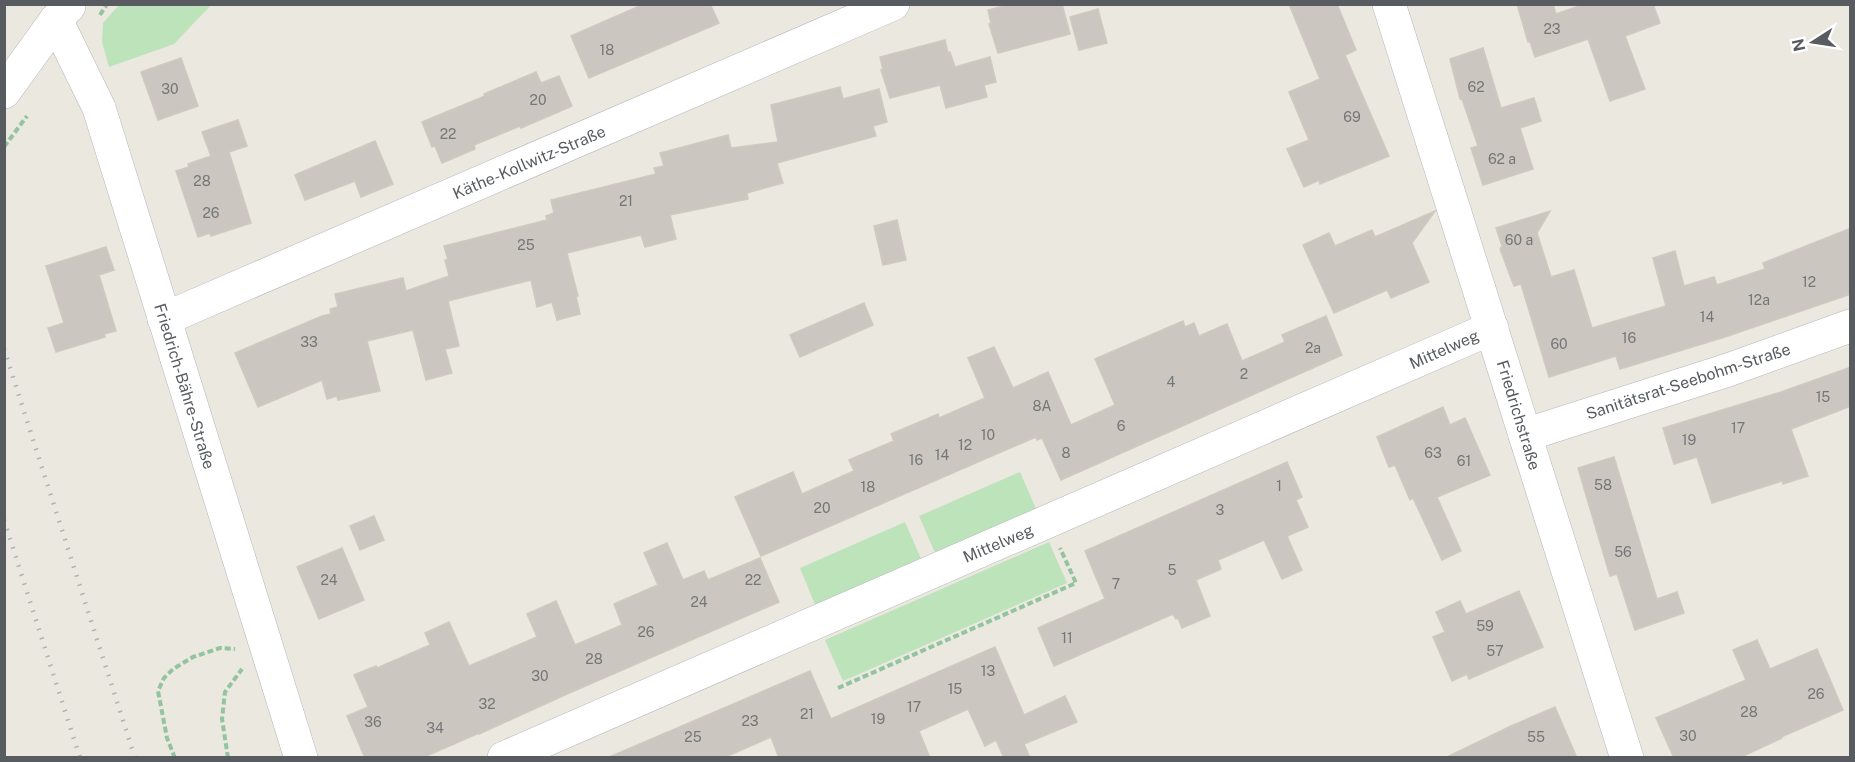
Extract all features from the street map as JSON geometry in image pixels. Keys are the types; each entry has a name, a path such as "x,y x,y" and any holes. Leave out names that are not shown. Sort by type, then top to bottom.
{"street":[{"name":"Käthe-Kollwitz-Straße","path":"164,319 893,4"},
{"name":"Friedrichstraße","path":"1389,4 1627,758"},
{"name":"Friedrich-Bähre-Straße","path":"63,12 99,108 164,319 260,650 301,758"},
{"path":"4,92 63,12"},
{"name":"Sanitätsrat-Seebohm-Straße","path":"1525,435 1728,370 1851,326"},
{"name":"Mittelweg","path":"504,758 1492,328"}],"path":[{"path":"838,688 1076,584 1059,545"},
{"path":"175,758 167,738 158,691 164,678 173,669 193,657 220,648 260,650"},
{"path":"228,758 222,718 225,692 260,650"}],"green space":[{"path":"119,5 211,5 174,44 109,67 102,42 103,23"},
{"path":"1020,472 1037,511 936,555 919,516"},
{"path":"905,522 922,561 816,607 800,568"},
{"path":"1049,542 1067,583 843,681 825,640"}],"building":[{"path":"644,4 710,4 719,23 589,78 571,36"},
{"path":"1011,4 1062,4 1070,34 998,53 989,24 991,23 988,10"},
{"path":"1289,4 1337,4 1356,50 1345,55 1389,156 1320,184 1319,180 1304,187 1287,149 1309,140 1289,92 1320,79"},
{"path":"1517,4 1553,4 1556,14 1585,4 1653,4 1660,23 1625,36 1645,89 1610,101 1588,39 1535,57 1530,42 1528,42"},
{"path":"1098,9 1107,43 1079,50 1070,17"},
{"path":"945,40 955,67 990,57 996,82 984,85 987,97 946,108 940,85 890,98 881,70 883,70 880,57"},
{"path":"1483,48 1501,108 1534,98 1541,121 1520,128 1533,169 1483,185 1471,148 1478,146 1462,99 1460,99 1450,59"},
{"path":"181,58 198,106 158,120 141,72"},
{"path":"536,72 541,83 559,76 572,106 474,145 475,149 442,163 435,146 432,147 422,122"},
{"path":"840,87 843,99 879,89 887,122 873,126 876,136 777,163 783,183 747,193 748,199 670,215 676,239 645,247 641,235 567,253 580,314 557,320 552,302 537,307 531,280 448,301 459,346 445,349 452,373 426,380 413,330 367,341 380,391 338,400 337,396 327,399 322,380 258,407 235,353 331,314 330,309 338,307 335,294 403,278 406,291 449,276 444,246 547,220 546,216 554,213 551,200 656,174 654,168 664,166 660,153 728,135 731,148 778,142 771,105"},
{"path":"238,120 247,146 229,152 251,223 211,236 210,233 198,237 176,171 211,156 202,132"},
{"path":"375,141 393,184 361,197 355,181 305,200 295,175"},
{"path":"1435,211 1412,243 1429,282 1391,298 1387,290 1334,313 1303,245 1329,233 1335,246 1372,230 1375,237"},
{"path":"1550,211 1537,233 1551,277 1574,270 1592,328 1666,306 1653,258 1675,251 1684,286 1714,277 1717,285 1765,269 1763,263 1851,228 1851,294 1725,337 1620,369 1616,356 1549,377 1521,284 1514,286 1500,249 1502,246 1496,228"},
{"path":"897,220 906,260 883,265 874,226"},
{"path":"106,247 114,270 99,275 116,331 104,334 105,337 56,352 48,328 64,323 46,266"},
{"path":"864,303 873,325 800,357 790,335"},
{"path":"1326,316 1342,355 1061,480 1042,438 1037,440 1036,437 761,556 735,497 793,472 802,494 854,471 849,460 894,441 891,434 938,414 939,418 985,398 968,358 994,347 1013,388 1048,372 1071,425 1115,405 1095,359 1183,321 1185,327 1194,323 1199,336 1227,324 1242,361 1285,342 1282,335"},
{"path":"1851,367 1851,406 1791,429 1808,476 1783,484 1782,481 1712,503 1697,457 1674,464 1663,428 1781,392"},
{"path":"1443,407 1450,425 1465,418 1490,475 1437,497 1461,551 1442,560 1413,498 1410,500 1395,465 1389,467 1377,437"},
{"path":"1614,457 1657,599 1677,592 1684,613 1635,630 1617,574 1610,576 1578,468"},
{"path":"1287,462 1302,497 1296,500 1308,527 1287,536 1302,570 1282,579 1264,540 1218,560 1221,569 1196,580 1210,616 1182,628 1178,618 1176,619 1173,614 1054,666 1038,628 1105,599 1085,551"},
{"path":"374,516 384,540 360,550 350,526"},
{"path":"667,543 683,580 704,571 708,580 760,558 779,602 422,758 365,758 347,716 368,707 354,675 376,666 377,668 430,645 425,633 449,622 469,666 537,637 527,614 556,601 575,645 622,625 614,604 658,585 644,553"},
{"path":"342,548 364,600 319,619 297,567"},
{"path":"1519,591 1543,647 1469,679 1467,674 1452,681 1433,637 1445,632 1436,612 1460,601 1466,614"},
{"path":"1757,640 1770,669 1817,649 1843,710 1739,758 1674,758 1656,718 1746,680 1733,650"},
{"path":"995,647 1024,715 1065,696 1077,722 1024,744 1030,758 1004,758 996,740 985,746 968,709 919,731 930,758 779,758 771,737 723,758 607,758 810,671 831,719"},
{"path":"1555,707 1577,758 1445,758 1511,726"}],"railway":[{"path":"4,349 135,758"},
{"path":"4,520 80,758"}]}
